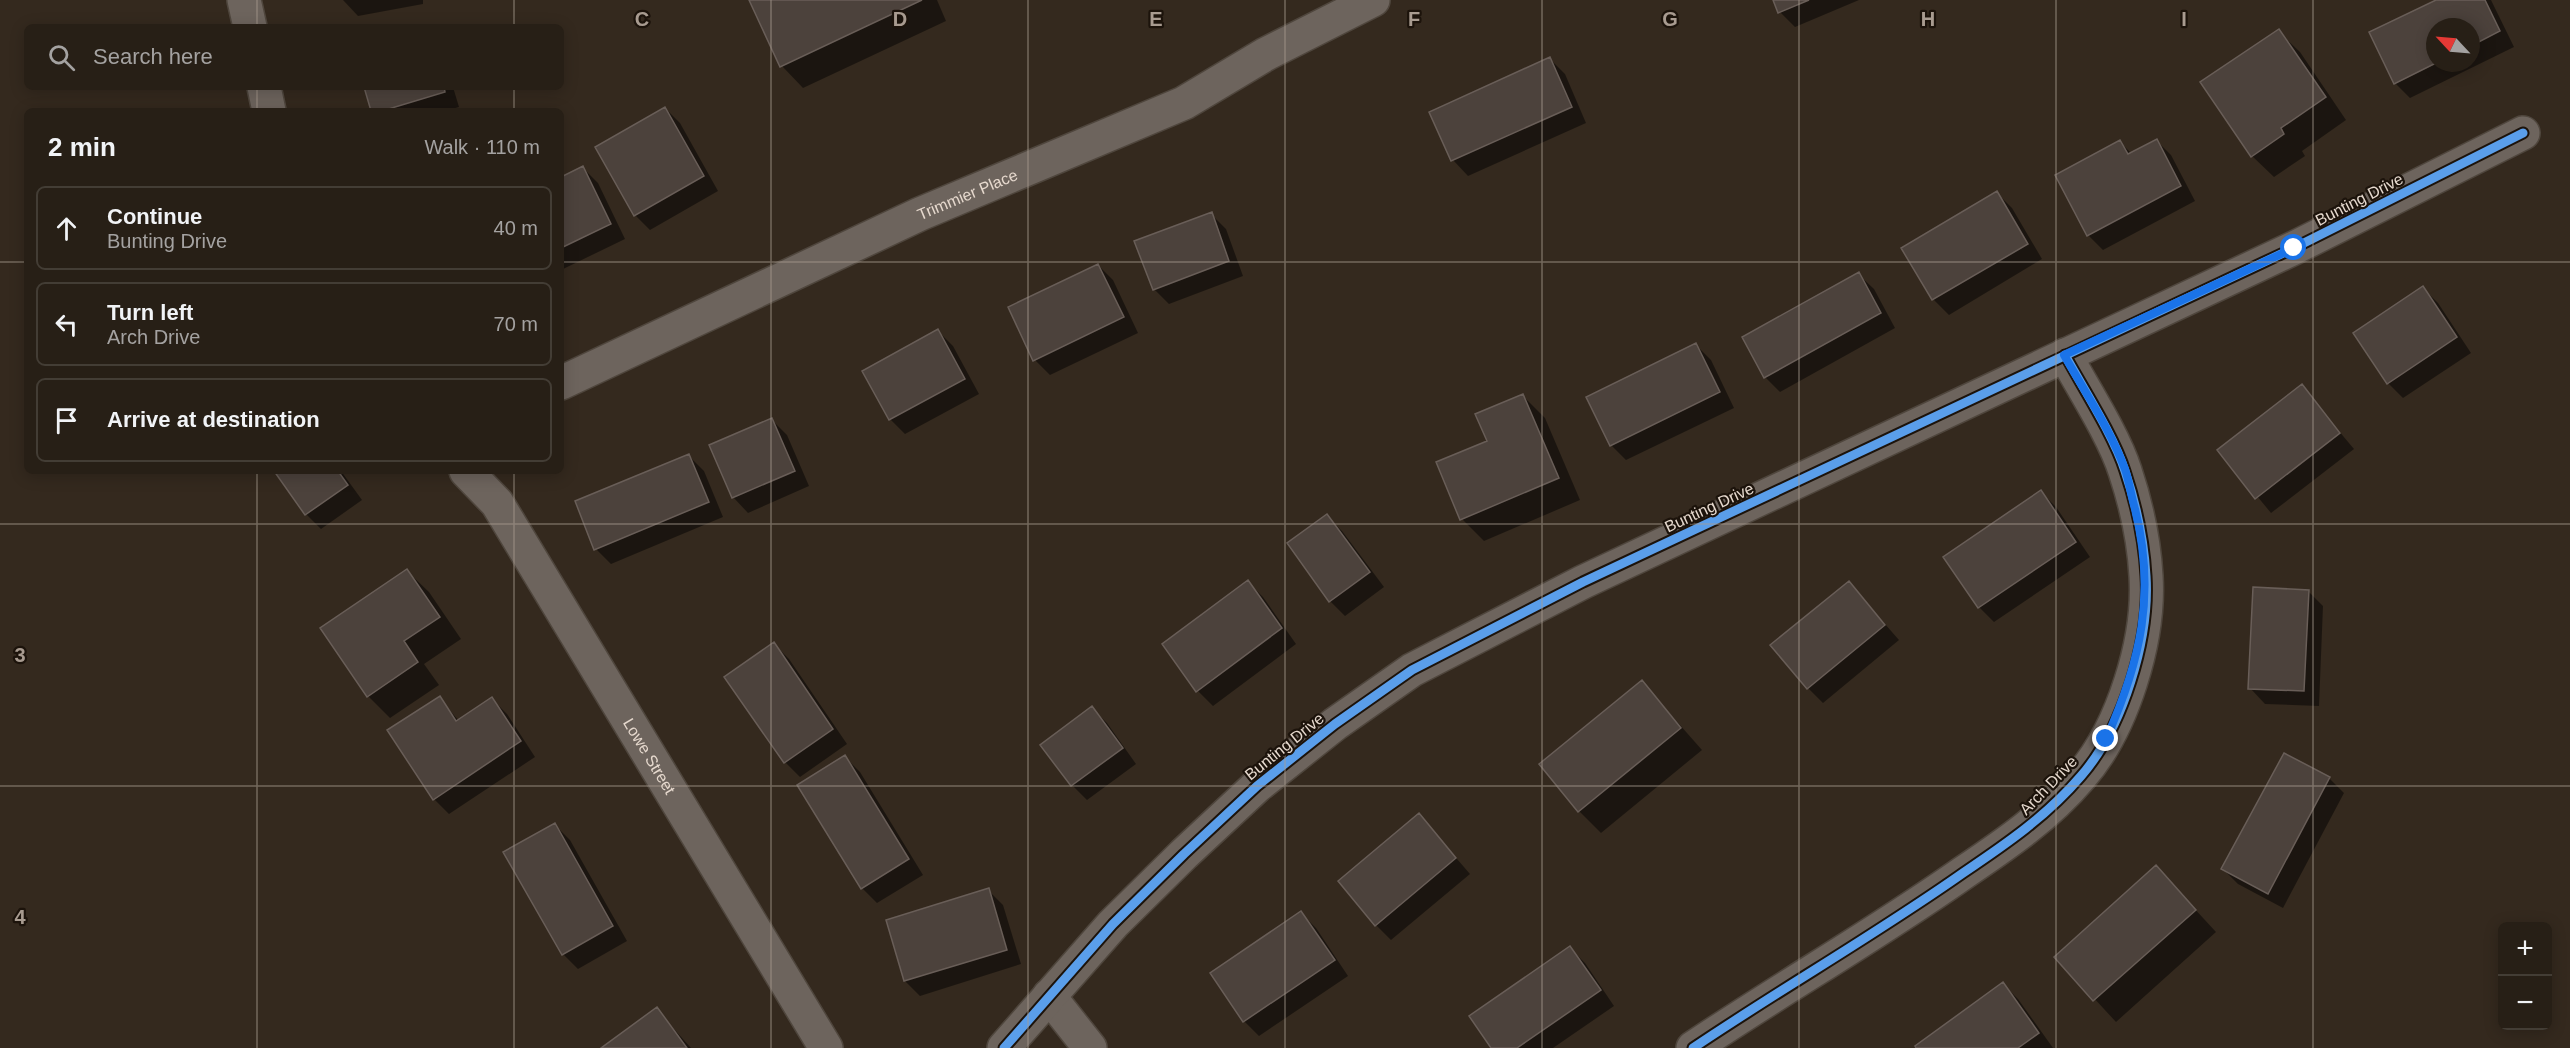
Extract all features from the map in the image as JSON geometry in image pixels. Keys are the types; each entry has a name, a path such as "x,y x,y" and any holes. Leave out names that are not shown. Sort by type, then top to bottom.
{"street":[{"path":"244,0 249,24"},
{"name":"Trimmier Place","path":"564,382 920,214 1184,103 1266,54 1373,0"},
{"path":"265,90 268,108"},
{"name":"Bunting Drive","path":"1004,1048 1121,916 1257,786 1335,724 1412,670 1584,582 2294,248 2523,133"},
{"name":"Arch Drive","path":"1693,1048 1925,900 2039,820 2083,775 2106,739 2123,701 2140,640 2146,578 2143,546 2125,469 2064,355"},
{"name":"Lowe Street","path":"469,474 497,503 826,1048"},
{"path":"1049,996 1090,1048"}],"building":[{"path":"749,0 922,0 780,67"},
{"path":"1773,0 1809,0 1778,13"},
{"path":"2436,0 2485,0 2500,31 2480,41 2480,18 2426,18 2426,68 2394,84 2369,32"},
{"path":"2279,29 2326,97 2281,128 2284,134 2251,157 2200,82"},
{"path":"1550,57 1572,107 1451,161 1429,112"},
{"path":"365,90 445,90 445,92 392,108 370,108"},
{"path":"665,107 704,176 634,216 595,147"},
{"path":"2157,139 2181,186 2087,236 2055,175 2120,140 2128,154"},
{"path":"583,166 611,224 564,247 564,176"},
{"path":"1997,191 2028,244 1932,300 1901,248"},
{"path":"1212,212 1229,261 1153,290 1134,241"},
{"path":"1098,264 1124,317 1033,361 1008,307"},
{"path":"1859,272 1881,313 1764,378 1742,337"},
{"path":"2423,286 2457,337 2387,384 2353,333"},
{"path":"938,329 965,379 889,420 862,371"},
{"path":"1696,343 1720,392 1610,446 1586,397"},
{"path":"2302,384 2340,433 2255,499 2217,450"},
{"path":"1523,394 1559,478 1460,520 1436,462 1487,441 1475,414"},
{"path":"772,418 795,471 732,498 709,445"},
{"path":"689,454 709,502 594,550 575,501"},
{"path":"276,474 340,474 348,485 305,515"},
{"path":"2041,490 2076,542 1978,608 1943,557"},
{"path":"1327,514 1370,572 1329,602 1287,543"},
{"path":"407,569 440,617 404,641 418,662 367,697 320,628"},
{"path":"1248,580 1282,628 1196,692 1162,644"},
{"path":"1849,581 1885,625 1807,689 1770,645"},
{"path":"2253,587 2309,590 2304,691 2248,689"},
{"path":"774,642 833,729 784,763 724,677"},
{"path":"1642,680 1681,728 1578,812 1539,764"},
{"path":"440,696 456,721 492,697 521,741 433,800 387,730"},
{"path":"1092,706 1123,748 1071,786 1040,745"},
{"path":"2284,753 2330,777 2268,894 2221,869"},
{"path":"845,755 909,859 861,889 797,785"},
{"path":"1419,813 1456,858 1375,926 1338,881"},
{"path":"555,823 613,926 562,955 503,852"},
{"path":"2156,865 2196,910 2093,1001 2054,957"},
{"path":"989,888 1007,950 904,981 886,920"},
{"path":"1301,911 1335,960 1243,1022 1210,973"},
{"path":"1570,946 1601,990 1517,1048 1491,1048 1469,1016"},
{"path":"2003,982 2039,1033 2018,1048 1916,1048 1915,1046"},
{"path":"657,1007 687,1048 601,1048"}],"cycle path":[{"path":"1004,1048 1113,924 1257,786 1335,724 1412,670 1583,582 2294,248 2523,133"},
{"path":"1693,1048 1930,896 2010,840 2040,817 2081,776 2109,733 2131,682 2143,627 2146,601 2143,549 2133,496 2120,457 2065,355"}],"route":[{"path":"2106,739 2123,701 2136,661 2144,620 2146,578 2142,536 2125,469 2064,355 2294,248"}]}
